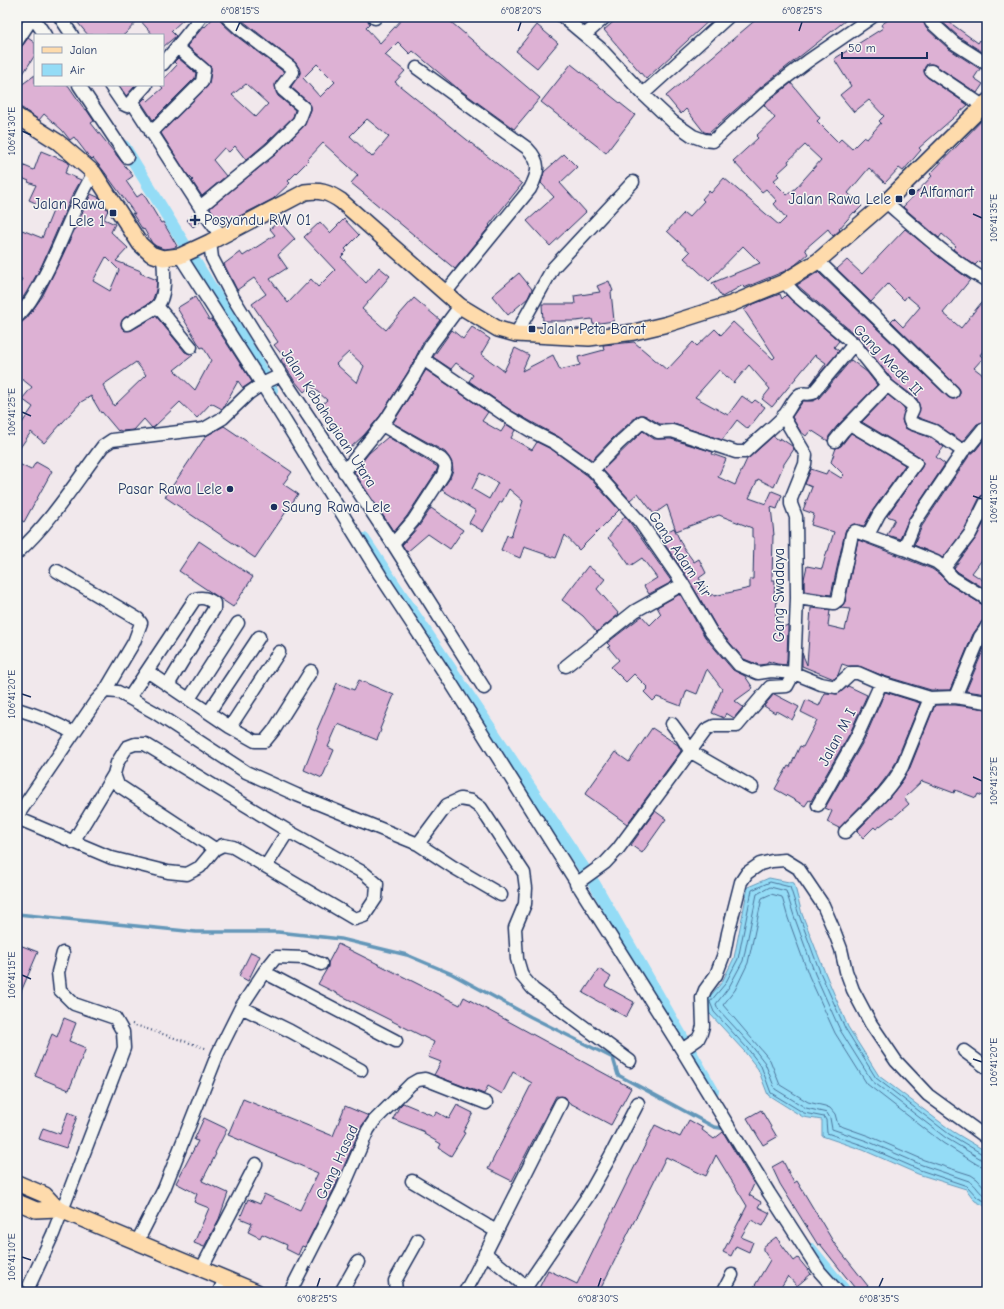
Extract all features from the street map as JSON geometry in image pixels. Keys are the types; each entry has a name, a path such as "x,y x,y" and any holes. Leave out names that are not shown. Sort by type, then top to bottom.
{"main road":[{"path":"17,116 58,142 94,173 140,244 151,254 163,258 180,256 305,192 317,190 331,194 341,201 460,306 498,329 516,334 588,338 634,332 668,324 731,304 784,282 818,261 886,202 985,104"},
{"path":"17,1183 45,1195 60,1210 202,1268 222,1285 257,1292"},
{"path":"17,1202 36,1210 60,1210"}],"street":[{"path":"17,41 33,17 44,34"},
{"path":"60,17 71,34"},
{"path":"164,63 201,17"},
{"path":"200,207 271,149 299,121 304,108 283,90 282,86 292,72 290,67 240,29 227,17"},
{"path":"563,17 600,48 673,122 693,136 704,140 713,141 766,93 796,70 872,17"},
{"path":"585,35 605,17"},
{"path":"644,94 728,17"},
{"path":"929,17 931,22 954,43 987,64"},
{"path":"151,133 202,82 204,70 177,47"},
{"path":"417,68 527,148 534,155 538,165 536,176 530,189 445,293"},
{"path":"931,71 985,104"},
{"path":"80,86 127,157"},
{"path":"111,86 125,106 132,102 145,86"},
{"path":"132,102 200,207 213,240"},
{"path":"17,317 26,308 49,268 84,189 94,173"},
{"path":"516,334 553,268 633,182"},
{"path":"886,202 920,232 962,265 987,281"},
{"name":"Jalan Kebahagiaan Utara","path":"213,240 212,258 232,296 279,375 393,544 484,688"},
{"path":"180,256 263,383 367,554 580,881 769,1193 820,1272 838,1292"},
{"path":"128,324 157,306 162,295 164,284 163,258"},
{"path":"818,261 953,392"},
{"name":"Gang Mede II","path":"784,282 796,295 854,344 887,385 912,405 913,409 909,418 911,423 934,431 963,451"},
{"path":"157,306 191,347"},
{"path":"344,472 386,420 431,345 460,306"},
{"path":"594,470 618,444 642,422 658,432 672,431 736,452 745,452 783,416 791,403 800,394 813,393 854,344"},
{"name":"Gang Adam Air","path":"423,359 508,417 555,443 594,470 640,522 683,584 711,632 739,665 758,673 771,671 794,673 830,687 836,687 851,673 858,673 881,683 930,698 955,697 987,702"},
{"path":"17,553 59,508 103,446 112,440 204,429 223,418 248,393 279,375"},
{"path":"835,441 887,385"},
{"name":"Gang Swadaya","path":"783,416 806,455 805,464 791,504 796,517 797,598 794,673"},
{"path":"850,424 916,463 879,514 868,535"},
{"path":"382,425 441,459 446,464 443,475 413,521 393,544"},
{"path":"904,549 915,522 963,451 983,429 987,429"},
{"path":"944,568 970,534 987,500"},
{"path":"797,598 834,603 838,600 852,534 857,531 936,562 953,578 987,599"},
{"path":"57,571 138,619 141,623 134,642 105,691 95,702 21,801 17,817 74,842 112,858 168,872 187,874 200,867 214,849 222,845 233,847 355,919 364,916 376,898 377,884 364,872 288,831 145,744 135,744 127,747 117,763 114,774 74,842"},
{"path":"566,666 635,611 683,584"},
{"path":"129,698 195,599 202,597 208,598 214,603 214,610 168,685"},
{"path":"189,699 238,623"},
{"path":"955,697 980,637 987,626"},
{"path":"209,712 259,637"},
{"path":"230,727 279,652"},
{"path":"147,671 230,727 255,741 265,741 274,730 311,671"},
{"path":"580,881 605,863 618,849 706,730 714,726 737,726 770,687 787,686 794,673"},
{"name":"Jalan M I","path":"818,805 857,736 881,683"},
{"path":"105,691 118,692 154,712 246,772 297,795 418,844 500,895"},
{"path":"845,832 897,776 930,698"},
{"path":"17,709 59,724 73,733"},
{"path":"672,724 691,752 752,787"},
{"path":"114,774 118,785 214,849"},
{"path":"418,844 447,804 460,799 472,801 481,808 524,873 526,888 524,904 515,928 517,959 522,976 532,989 630,1060"},
{"path":"266,866 288,831"},
{"path":"683,1050 698,1039 701,1033 703,1026 702,998 705,990 716,975 724,954 741,882 747,873 760,864 786,860 798,868 822,905 841,949 846,971 854,990 871,1024 896,1061 928,1095 987,1138"},
{"path":"30,1284 53,1234 60,1210 124,1048 123,1032 115,1018 74,1004 60,990 58,972 63,953"},
{"path":"137,1242 164,1189 218,1053 241,1007 264,972 276,957 304,958 321,964"},
{"path":"264,972 396,1041"},
{"path":"241,1007 290,1031 361,1070"},
{"path":"964,1051 987,1068"},
{"name":"Gang Hasad","path":"290,1292 342,1190 368,1130 411,1084 418,1080 425,1079 486,1103"},
{"path":"464,1292 561,1103"},
{"path":"485,1253 525,1290 588,1196 638,1103"},
{"path":"202,1268 256,1164"},
{"path":"412,1181 496,1231"},
{"path":"396,1292 396,1281 418,1240"},
{"path":"342,1289 358,1262"},
{"path":"722,1292 732,1275"}],"path":[{"path":"115,1018 218,1053"}],"water":[{"path":"769,878 794,883 802,914 848,1027 879,1076 952,1131 987,1152 987,1207 975,1201 966,1189 918,1174 863,1150 822,1136 822,1120 803,1117 768,1095 758,1069 744,1051 710,1014 704,1000 712,994 722,982 734,958 748,887"}],"building":[{"path":"17,17 23,18 17,27"},
{"path":"73,17 186,17 171,31 176,36 164,46 164,34 152,34 139,19 125,34 87,34"},
{"path":"214,17 220,17 222,23 235,35 284,72 275,84 276,92 278,96 295,110 293,117 246,160 235,146 229,152 224,148 213,160 226,176 202,196 161,133 209,84 211,67 187,46 204,26 205,27","holes":["246,84 268,104 256,117 232,95"]},
{"path":"238,17 368,17 370,24 366,28 380,43 404,17 445,17 540,98 514,129 456,87 413,51 410,54 398,42 385,55 405,71 395,82 522,184 455,269 351,183 358,175 323,143 308,159 309,160 288,181 290,183 273,199 222,225 210,208 276,154 304,126 311,110 311,106 291,87 300,73 296,63","holes":["317,64 335,82 320,97 303,78","367,119 389,137 372,157 350,136"]},
{"path":"619,17 713,17 646,79 604,30"},
{"path":"759,17 850,17 761,87 709,133 704,132 686,109 681,114 666,96"},
{"path":"892,17 922,17 926,28 949,49 980,69 974,78 983,84 977,93 935,65 927,64 924,71 927,77 968,105 919,148 921,150 903,171 899,168 885,183 869,168 848,193 862,206 855,213 854,212 839,229 840,230 833,236 828,229 805,249 808,254 795,265 785,271 744,288 743,285 722,297 712,283 760,263 743,246 709,281 684,258 690,252 667,231 684,213 689,217 704,201 702,199 709,191 711,193 724,178 779,225 786,218 774,204 777,201 766,189 762,192 733,161 758,138 756,136 775,118 764,105 791,83 820,118 817,121 838,142 841,139 852,149 864,137 867,139 881,123 879,121 884,116 869,100 854,112 840,95 851,86 834,59 883,28 881,25","holes":["805,145 821,160 796,188 787,195 773,181 779,176 777,174 789,163 788,161"]},
{"path":"942,17 978,43 980,40 987,46 987,55 959,37 938,18"},
{"path":"537,25 558,43 537,68 516,51"},
{"path":"28,38 34,42 34,57 17,83 17,48 23,45"},
{"path":"178,58 196,73 195,78 153,120 141,102 145,98 148,101 163,88 161,86 164,86 164,79 177,65 174,62"},
{"path":"571,64 635,115 606,153 541,102"},
{"path":"34,76 34,86 69,86 94,121 91,123 133,176 126,181 137,197 143,193 177,246 164,249 152,243 132,213 135,214 103,170 93,158 92,159 87,154 74,137 70,140 62,130 44,114 39,120 22,108 17,107 17,88"},
{"path":"120,86 135,86 126,96"},
{"path":"987,115 987,132 983,136 987,140 987,267 979,261 975,265 964,258 953,249 956,246 942,234 939,238 903,207 932,176 930,174"},
{"path":"41,151 68,162 69,164 65,173 81,180 72,196 41,267 17,306 17,289 22,279 17,276 17,266 20,259 17,258 17,242 22,230 42,238 53,211 29,200 36,185 17,176 17,163 34,170"},
{"path":"564,154 577,167 560,183 586,212 550,246 527,221 554,197 541,183 544,172"},
{"path":"91,194 100,198 108,210 104,219 115,224 111,232 128,248 116,261 141,271 140,273 157,280 153,299 124,318 121,324 122,328 125,331 132,330 156,316 185,352 193,355 174,370 195,390 211,360 203,347 201,348 177,308 195,297 252,382 243,388 238,381 222,409 211,403 197,418 180,402 154,427 152,428 144,419 134,430 118,431 102,412 101,413 91,396 81,402 44,443 31,432 17,452 17,420 22,423 33,407 22,399 32,387 17,375 17,324 27,318 42,297","holes":["106,257 119,270 110,291 93,281","136,362 146,375 114,406 103,385"]},
{"name":"Posyandu RW 01","path":"195,214 201,221 193,227 187,220"},
{"path":"344,219 359,235 345,249 347,251 341,257 366,283 379,267 390,276 362,309 386,330 414,298 440,320 424,341 408,372 380,416 364,435 349,449 338,430 319,407 327,400 311,386 304,392 281,360 284,357 274,345 278,342 252,304 266,294 254,278 237,290 224,264 240,252 243,256 275,235 270,229 279,221 295,239 278,255 287,268 270,279 288,303 311,279 318,287 335,270 304,237 320,222 330,233","holes":["349,352 364,366 357,383 336,364"]},
{"path":"905,229 970,280 943,313 961,328 981,303 987,308 987,346 980,355 983,358 974,368 987,378 987,418 984,422 977,424 962,442 938,425 917,417 920,408 917,399 892,380 859,338 797,285 818,272 948,397 955,399 960,394 958,387 891,321 894,318 903,327 920,307 907,296 904,300 888,284 871,302 837,269 847,260 862,274"},
{"path":"519,273 532,289 528,298 508,315 492,296"},
{"path":"609,281 613,291 611,292 614,321 593,324 592,319 576,321 543,321 542,304 575,304 574,296 600,292 597,286"},
{"path":"780,294 782,299 786,295 839,341 834,347 839,351 810,385 826,363 815,355 772,407 762,399 770,389 749,365 734,383 719,370 695,397 728,415 742,396 752,403 755,400 765,407 748,429 737,420 722,440 674,424 660,424 646,416 641,415 637,416 613,438 592,460 559,437 512,411 469,381 473,375 456,363 451,369 433,357 452,330 463,339 472,327 490,339 481,354 504,371 515,348 529,355 522,371 553,355 560,370 580,365 578,357 604,350 603,345 634,342 667,370 693,342 697,346 715,329 721,335 733,322 773,359 775,357 744,310 751,305"},
{"path":"851,360 867,372 877,385 837,426 829,436 828,441 811,430 806,436 800,431 792,417 803,401 813,401 819,398"},
{"path":"426,370 488,412 482,421 501,432 506,424 515,430 511,438 532,450 537,442 551,449 588,476 619,510 579,550 565,535 556,558 524,547 520,558 501,550 507,535 511,537 523,501 509,489 483,531 469,523 476,511 442,490 450,478 453,470 449,457 445,452 393,423","holes":["480,473 498,483 489,499 472,489"]},
{"path":"888,395 905,409 902,420 905,428 931,438 944,447 936,457 945,464 909,518 900,539 887,535 895,519 887,516 922,467 923,463 920,457 862,422"},
{"name":"Pasar Rawa Lele","path":"224,426 292,472 283,484 298,494 255,558 165,497 206,436"},
{"path":"643,431 654,439 671,439 713,452 712,454 726,459 718,477 735,485 747,459 773,436 779,440 780,438 794,449 784,464 774,487 758,479 749,498 766,504 772,491 782,495 777,509 771,507 774,535 772,580 775,580 774,596 777,596 775,630 788,625 786,665 768,661 767,664 759,665 744,659 717,628 689,580 659,536 674,528 683,547 694,562 699,559 706,573 699,578 710,596 713,594 714,596 750,588 750,579 753,579 754,537 752,537 752,528 719,515 676,531 667,505 654,514 638,493 630,500 603,470"},
{"path":"851,433 905,465 873,510 864,526 854,524 846,529 831,595 804,591 804,579 807,566 822,569 834,532 811,525 814,514 803,510 812,487 805,484 811,469 826,474 828,470 841,478 844,475 831,462 836,448 841,446"},
{"path":"388,437 438,467 407,516 394,532 354,472 369,453"},
{"path":"986,437 987,493 980,497 964,530 943,558 914,545 922,526 969,456 976,450"},
{"path":"36,462 52,471 24,522 17,518 17,463 31,470"},
{"path":"431,508 463,530 450,549 428,534 407,552 402,545 419,526"},
{"path":"625,516 672,582 649,594 644,586 657,578 642,558 630,566 608,538"},
{"path":"987,517 987,553 972,573 987,583 987,590 954,568 976,538"},
{"path":"858,540 932,569 949,584 987,606 987,619 983,620 973,634 950,690 931,690 884,676 858,666 848,666 842,664 838,675 834,679 802,666 802,653 807,665 811,608 830,610 828,626 845,630 850,609 840,608 845,602"},
{"path":"199,541 253,577 233,607 179,571"},
{"path":"588,566 605,579 597,589 619,614 597,632 583,616 562,600"},
{"path":"680,594 705,637 733,670 745,676 753,688 735,701 743,707 734,718 726,713 724,718 712,713 722,689 707,669 697,694 687,690 681,706 657,697 653,701 644,692 648,688 634,674 626,682 611,667 619,660 608,647 610,646 607,643 642,616 650,625 661,614 657,607"},
{"path":"987,641 987,694 966,691"},
{"path":"359,680 394,695 377,740 338,724 328,747 334,750 322,778 304,770 319,732 317,730 337,683 354,690"},
{"path":"848,686 867,695 850,733 811,801 809,800 805,806 775,789 788,766 790,767 800,746 803,747 817,720 801,712 806,700 819,706 825,693 838,694"},
{"path":"885,692 920,703 895,764 890,772 878,788 839,828 827,822 832,811 825,808 864,740"},
{"path":"774,694 799,707 792,720 776,711 775,713 764,706"},
{"path":"935,705 955,705 987,709 987,798 978,794 976,798 955,790 954,793 922,781 904,798 909,804 893,818 892,817 876,829 874,827 863,838 857,831 889,798 903,780 909,770"},
{"path":"652,728 678,745 681,751 627,824 585,794 615,752 629,762"},
{"path":"655,811 666,819 642,853 631,845"},
{"path":"17,944 38,952 17,1001"},
{"path":"338,944 460,1005 464,997 631,1088 611,1125 568,1102 565,1097 556,1096 512,1181 488,1169 532,1083 513,1072 502,1094 488,1086 484,1094 434,1075 441,1062 428,1057 434,1042 318,984 328,967 328,963"},
{"path":"251,952 260,956 248,981 239,976"},
{"path":"599,969 611,977 605,986 634,1002 626,1017 583,993"},
{"path":"64,1018 76,1023 69,1041 86,1048 69,1090 35,1076 52,1034 57,1037"},
{"path":"243,1099 333,1136 345,1106 369,1116 361,1127 335,1187 305,1247 302,1246 298,1255 286,1249 287,1245 262,1234 260,1238 248,1232 252,1223 240,1218 248,1199 260,1204 264,1194 300,1210 318,1173 228,1135"},
{"path":"403,1103 434,1116 437,1112 449,1119 457,1105 473,1113 463,1132 465,1133 451,1156 439,1148 441,1144 424,1134 425,1132 393,1119 399,1107"},
{"path":"761,1110 777,1137 763,1145 747,1118"},
{"path":"68,1112 77,1116 66,1148 39,1139 43,1128 60,1134"},
{"path":"204,1118 227,1129 202,1181 228,1193 219,1219 204,1247 194,1243 209,1208 194,1202 197,1194 176,1183 198,1141 194,1140"},
{"path":"689,1120 703,1128 702,1130 714,1139 723,1132 754,1184 749,1195 761,1202 758,1207 770,1213 763,1226 751,1220 741,1237 753,1242 749,1252 736,1246 731,1256 723,1252 747,1206 716,1155 706,1176 666,1157 599,1292 537,1292 548,1270 577,1284 655,1125 680,1137"},
{"path":"783,1161 794,1183 797,1181 834,1243 868,1286 861,1292 858,1292 820,1244 818,1245 780,1184 772,1167"},
{"path":"776,1237 794,1261 798,1258 811,1274 797,1286 788,1276 778,1292 751,1292 770,1260 763,1250 763,1247"}],"waterway":[{"path":"124,146 252,354 272,390"},
{"path":"364,539 594,883 713,1091"},
{"path":"17,914 196,932 278,932 341,939 407,955 452,974 531,1017 613,1058 618,1075 714,1127 726,1129"},
{"path":"811,1249 846,1292"}],"place":[{"name":"Alfamart","path":"912,192"},
{"name":"Jalan Rawa Lele","path":"899,199"},
{"name":"Jalan Rawa Lele 1","path":"113,213"},
{"name":"Posyandu RW 01","path":"195,220"},
{"name":"Jalan Peta Barat","path":"532,329"},
{"name":"Pasar Rawa Lele","path":"230,489"},
{"name":"Saung Rawa Lele","path":"274,507"}]}
